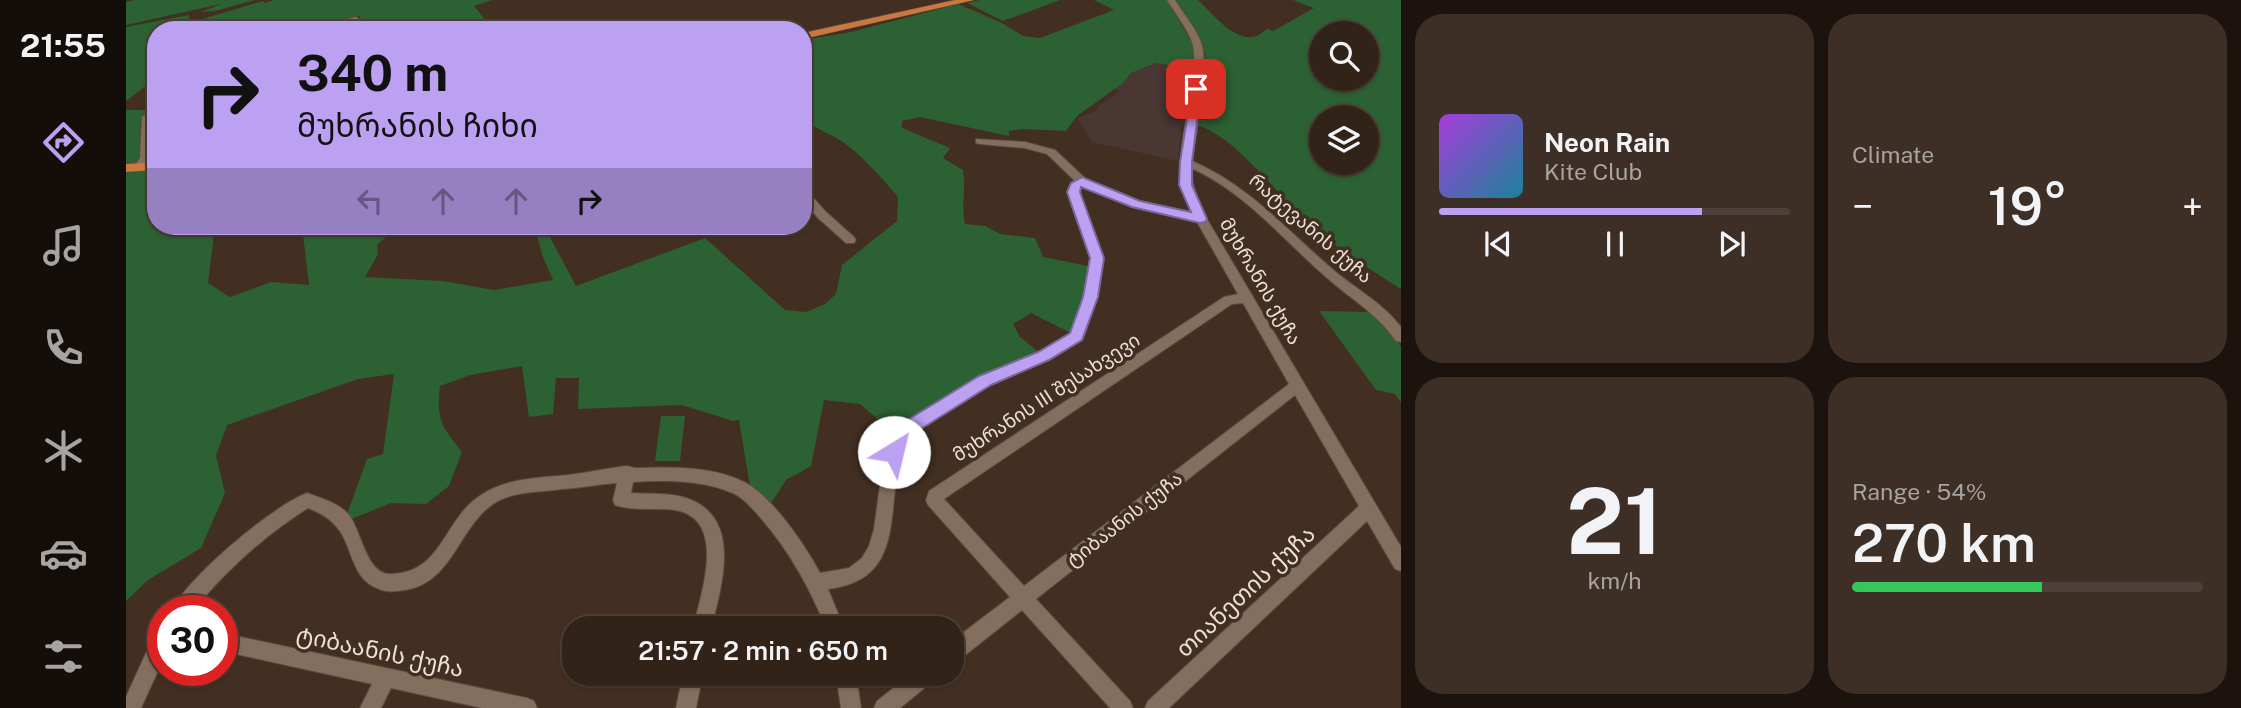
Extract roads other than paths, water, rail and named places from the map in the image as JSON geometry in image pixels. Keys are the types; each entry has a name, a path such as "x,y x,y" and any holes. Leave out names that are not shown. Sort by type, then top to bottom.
{"main road":[{"path":"812,34 969,0"}],"street":[{"name":"მუხრანის ქუჩა","path":"1171,0 1198,51 1199,71 1186,162 1186,185 1200,219 1401,563"},
{"path":"132,168 145,158 147,117"},
{"path":"980,141 1025,145 1051,152 1082,181 1136,204 1200,219"},
{"name":"რატევანის ქუჩა","path":"1186,162 1225,179 1252,199 1312,258 1379,311 1401,337"},
{"path":"817,582 854,575 870,564 884,514 890,466 898,437 985,381 1044,356 1077,336 1090,297 1097,258 1074,192 1082,181"},
{"path":"812,203 850,240"},
{"name":"მუხრანის III შესახვევი","path":"1123,708 934,500 935,496 1051,416 1229,300 1245,298"},
{"name":"ტიბაანის ქუჩა","path":"964,643 1298,385"},
{"path":"627,473 621,500 679,503 695,508 709,520 716,538 716,558 704,616"},
{"path":"193,595 254,537 285,512 307,500 332,511 344,522 356,554 367,571 382,582 408,582 432,569 482,503 501,492 627,473 672,473 736,486 747,493 788,535 817,582 830,616"},
{"name":"თიანეთის ქუჩა","path":"1155,708 1368,509"},
{"name":"ტიბაანის ქუჩა","path":"238,646 527,708"},
{"path":"131,708 147,673"},
{"path":"370,708 386,678"},
{"path":"686,708 691,686"},
{"path":"848,686 851,708"},
{"path":"884,708 911,686"}]}
